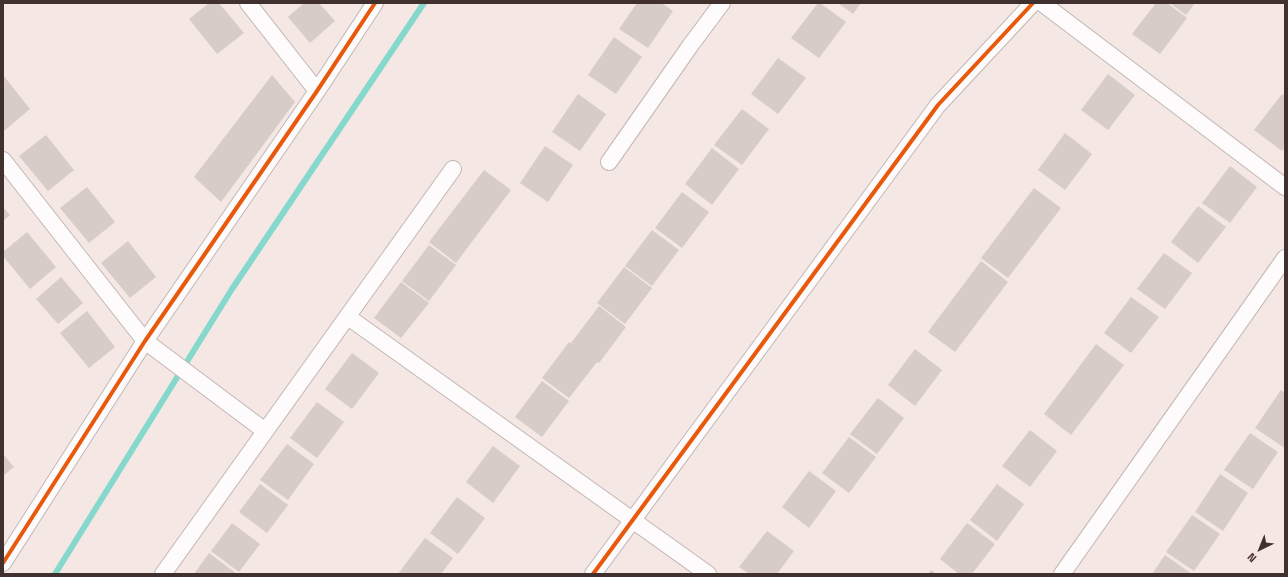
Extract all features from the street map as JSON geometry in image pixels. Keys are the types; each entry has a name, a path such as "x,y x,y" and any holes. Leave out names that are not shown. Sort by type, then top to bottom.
{"street":[{"path":"248,3 317,91"},
{"path":"3,563 145,341 317,91 375,3"},
{"path":"609,162 722,3"},
{"path":"592,574 938,106 1034,3"},
{"path":"1042,3 1285,187"},
{"path":"3,160 145,341 266,431"},
{"path":"163,574 453,169"},
{"path":"1062,574 1285,258"},
{"path":"348,317 708,574"}],"building":[{"path":"209,3 219,3 244,33 217,54 189,19"},
{"path":"304,3 319,3 335,21 310,43 288,17"},
{"path":"637,3 662,3 673,11 648,48 619,29"},
{"path":"818,3 846,22 819,58 791,38"},
{"path":"838,3 861,3 853,14"},
{"path":"1156,3 1167,3 1187,18 1160,54 1132,34"},
{"path":"1170,3 1195,3 1186,15"},
{"path":"614,37 642,57 616,94 588,75"},
{"path":"778,58 806,78 778,114 751,94"},
{"path":"1108,74 1135,95 1108,130 1081,110"},
{"path":"3,75 30,109 4,131 3,129"},
{"path":"272,75 295,102 221,202 194,177"},
{"path":"578,94 606,114 580,151 552,132"},
{"path":"1282,94 1285,96 1285,146 1282,151 1254,130"},
{"path":"742,109 769,129 742,165 714,145"},
{"path":"1065,133 1092,154 1065,190 1038,170"},
{"path":"46,135 74,170 48,191 19,156"},
{"path":"545,146 573,165 548,202 520,183"},
{"path":"712,148 739,169 712,205 685,184"},
{"path":"1230,166 1257,187 1230,223 1202,203"},
{"path":"484,170 511,190 456,263 429,242"},
{"path":"87,187 115,222 89,243 60,208"},
{"path":"1034,188 1061,208 1008,278 981,258"},
{"path":"682,192 709,212 682,248 655,228"},
{"path":"1198,206 1226,227 1198,263 1171,242"},
{"path":"3,207 10,215 3,221"},
{"path":"652,230 679,250 652,286 625,266"},
{"path":"27,232 56,267 30,289 3,256 3,252"},
{"path":"128,241 156,277 130,298 101,263"},
{"path":"429,245 456,265 429,301 402,281"},
{"path":"1164,253 1192,273 1165,309 1137,289"},
{"path":"981,261 1008,282 955,352 928,332"},
{"path":"624,267 652,288 625,324 597,303"},
{"path":"61,277 83,303 58,324 36,299"},
{"path":"401,282 429,303 401,338 374,318"},
{"path":"1131,297 1159,317 1131,353 1104,333"},
{"path":"599,306 626,327 599,363 597,362 569,398 542,378"},
{"path":"87,311 115,347 89,368 60,333"},
{"path":"1096,344 1124,365 1071,435 1044,414"},
{"path":"915,349 942,370 915,406 888,385"},
{"path":"352,353 379,373 352,409 325,389"},
{"path":"542,381 569,401 542,437 515,417"},
{"path":"1281,390 1285,393 1285,445 1283,447 1255,428"},
{"path":"878,398 904,418 877,454 850,434"},
{"path":"317,402 344,422 317,458 290,438"},
{"path":"1030,430 1057,451 1030,487 1002,466"},
{"path":"1250,433 1278,452 1253,489 1224,470"},
{"path":"849,437 876,457 849,493 822,473"},
{"path":"287,444 314,464 288,500 260,480"},
{"path":"493,446 520,466 493,503 466,482"},
{"path":"3,454 14,467 3,476"},
{"path":"809,471 836,491 809,528 782,507"},
{"path":"1220,474 1248,493 1223,531 1195,512"},
{"path":"260,484 288,505 267,533 239,512"},
{"path":"997,484 1024,504 997,541 970,520"},
{"path":"457,497 485,518 458,554 430,533"},
{"path":"1192,515 1220,534 1194,571 1166,552"},
{"path":"232,523 260,544 239,572 211,551"},
{"path":"967,523 995,544 972,574 959,574 940,559"},
{"path":"767,531 794,551 777,574 749,574 739,567"},
{"path":"425,538 453,558 441,574 398,574"},
{"path":"209,553 237,574 194,574"},
{"path":"1165,555 1192,574 1152,574"},
{"path":"931,570 937,574 928,574"}],"waterway":[{"path":"55,574 232,289 424,3"}],"cycle path":[{"path":"3,563 145,341 317,91 375,3"},
{"path":"593,574 938,105 1033,3"}]}
